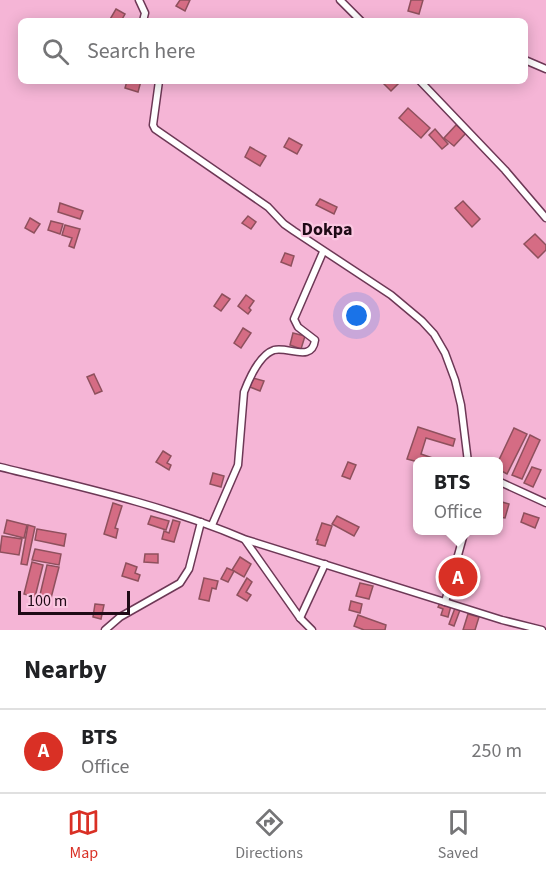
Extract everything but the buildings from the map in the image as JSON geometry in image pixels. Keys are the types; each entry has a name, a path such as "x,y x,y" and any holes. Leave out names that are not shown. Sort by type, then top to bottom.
{"street":[{"path":"139,0 145,14 144,18"},
{"path":"340,0 358,18"},
{"path":"528,61 546,69"},
{"path":"159,84 153,125 158,132 268,207 284,224 323,252 390,295 434,334 445,353 455,380 461,405 467,457"},
{"path":"423,84 506,170 546,218"},
{"path":"212,525 238,465 244,392 248,381 265,356 273,351 305,353 314,345 315,340 298,327 294,318 323,252"},
{"path":"0,467 100,492 212,525 244,539 502,620 542,630"},
{"path":"503,483 546,503"},
{"path":"105,630 120,617 180,583 189,569 201,522"},
{"path":"445,602 464,535"},
{"path":"244,539 300,618 312,630"},
{"path":"300,618 325,564"}],"place":[{"name":"BTS","path":"458,577"}],"district":[{"name":"Dokpa","path":"327,229"}]}
